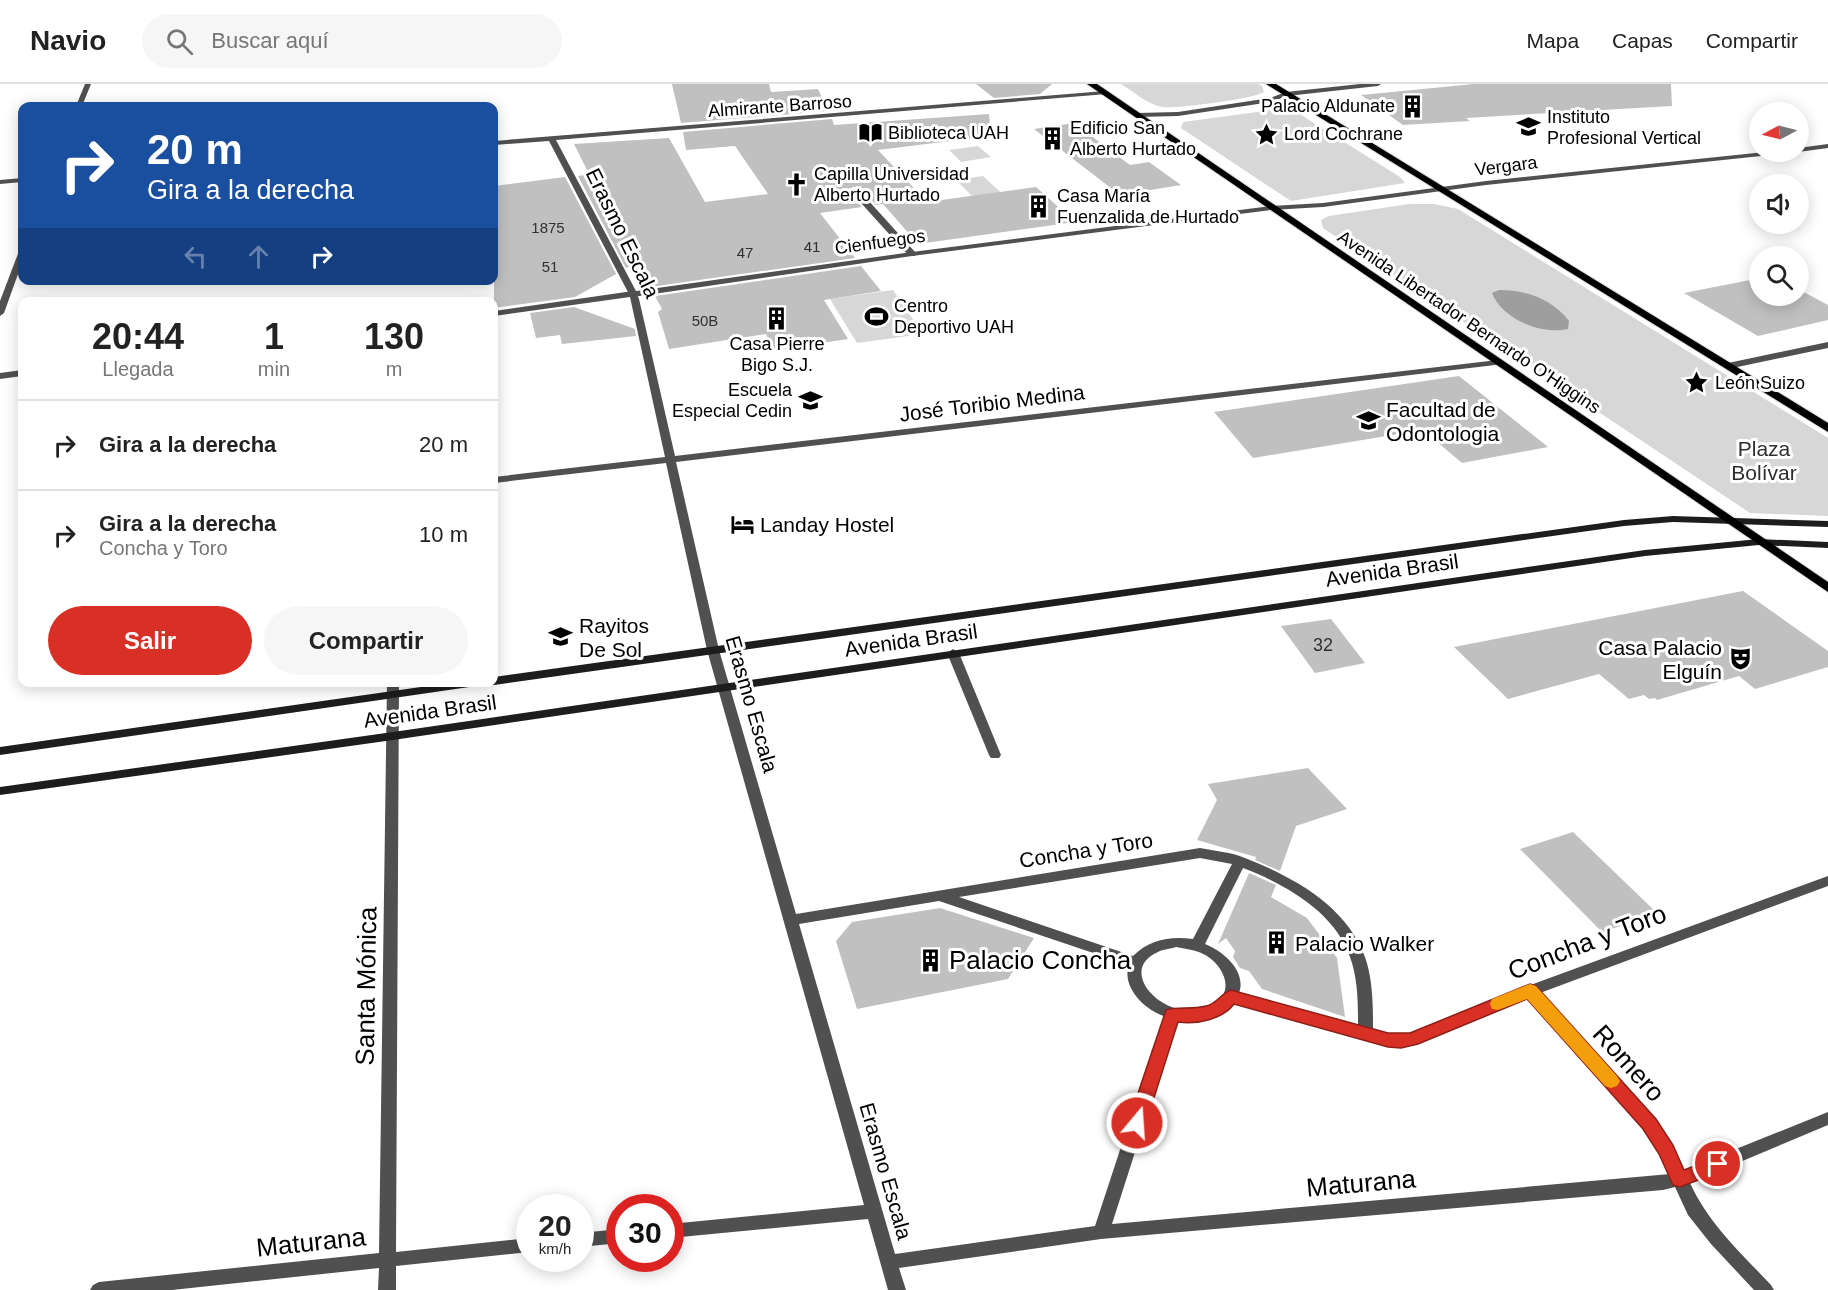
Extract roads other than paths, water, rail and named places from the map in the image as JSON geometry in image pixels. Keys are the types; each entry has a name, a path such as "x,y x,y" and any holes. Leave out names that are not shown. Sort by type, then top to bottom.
{"main road":[{"name":"Avenida Libertador Bernardo O'Higgins","path":"1091,84 1828,588"},
{"path":"1270,84 1828,428"},
{"name":"Avenida Brasil","path":"498,680 1624,523 1673,519 1828,524"},
{"name":"Avenida Brasil","path":"0,791 393,736 1645,553 1759,542 1828,545"},
{"name":"Avenida Brasil","path":"0,751 393,689 419,687"}],"street":[{"path":"81,102 88,84"},
{"path":"1137,115 1178,114 1271,100 1286,94 1378,84"},
{"name":"Almirante Barroso","path":"498,143 1105,93"},
{"name":"Erasmo Escala","path":"551,138 633,294 722,688 897,1290"},
{"path":"1809,149 1828,146"},
{"name":"Vergara","path":"1272,208 1323,205 1749,156"},
{"path":"0,182 18,180"},
{"path":"855,191 912,254"},
{"name":"Cienfuegos","path":"498,313 912,254 1272,208"},
{"path":"0,313 18,264"},
{"path":"1728,366 1828,345"},
{"name":"José Toribio Medina","path":"498,480 1496,362"},
{"path":"0,376 18,374"},
{"path":"953,653 995,755"},
{"name":"Santa Mónica","path":"387,1290 393,689"},
{"name":"Concha y Toro","path":"790,920 1200,853 1240,861 1280,878 1322,907 1342,930 1356,954 1366,997 1365,1033"},
{"path":"1198,944 1240,861"},
{"name":"Concha y Toro","path":"1231,996 1388,1040 1412,1040 1530,991 1828,880"},
{"name":"Concha y Toro","path":"939,895 1136,962"},
{"path":"1176,942 1198,944 1218,955 1231,970 1233,988 1231,996 1224,1005 1214,1011 1187,1017 1172,1014 1147,1002 1139,993 1133,972 1136,962 1147,950 1156,945 1176,942"},
{"name":"Romero","path":"1530,991 1649,1124 1667,1150 1700,1217 1717,1239 1765,1290"},
{"path":"1101,1232 1172,1014"},
{"name":"Maturana","path":"889,1262 1101,1232 1680,1180 1828,1118"},
{"path":"684,1230 875,1210"},
{"name":"Maturana","path":"99,1290 516,1246"}],"place":[{"name":"Palacio Aldunate","path":"1413,106"},
{"name":"Instituto Profesional Vertical","path":"1529,127"},
{"name":"Biblioteca UAH","path":"870,133"},
{"name":"Lord Cochrane","path":"1266,134"},
{"name":"Edificio San Alberto Hurtado","path":"1052,138"},
{"name":"Capilla Universidad Alberto Hurtado","path":"796,184"},
{"name":"Casa María Fuenzalida de Hurtado","path":"1039,206"},
{"name":"Centro Deportivo UAH","path":"876,316"},
{"name":"Casa Pierre Bigo S.J.","path":"777,318"},
{"name":"León Suizo","path":"1697,383"},
{"name":"Escuela Especial Cedin","path":"810,400"},
{"name":"Facultad de Odontologia","path":"1368,421"},
{"name":"Landay Hostel","path":"742,524"},
{"name":"Rayitos De Sol","path":"561,637"},
{"name":"Casa Palacio Elguín","path":"1740,659"},
{"name":"Palacio Walker","path":"1277,943"},
{"name":"Palacio Concha","path":"931,960"}],"park label":[{"name":"Plaza Bolívar","path":"1764,460"}]}
